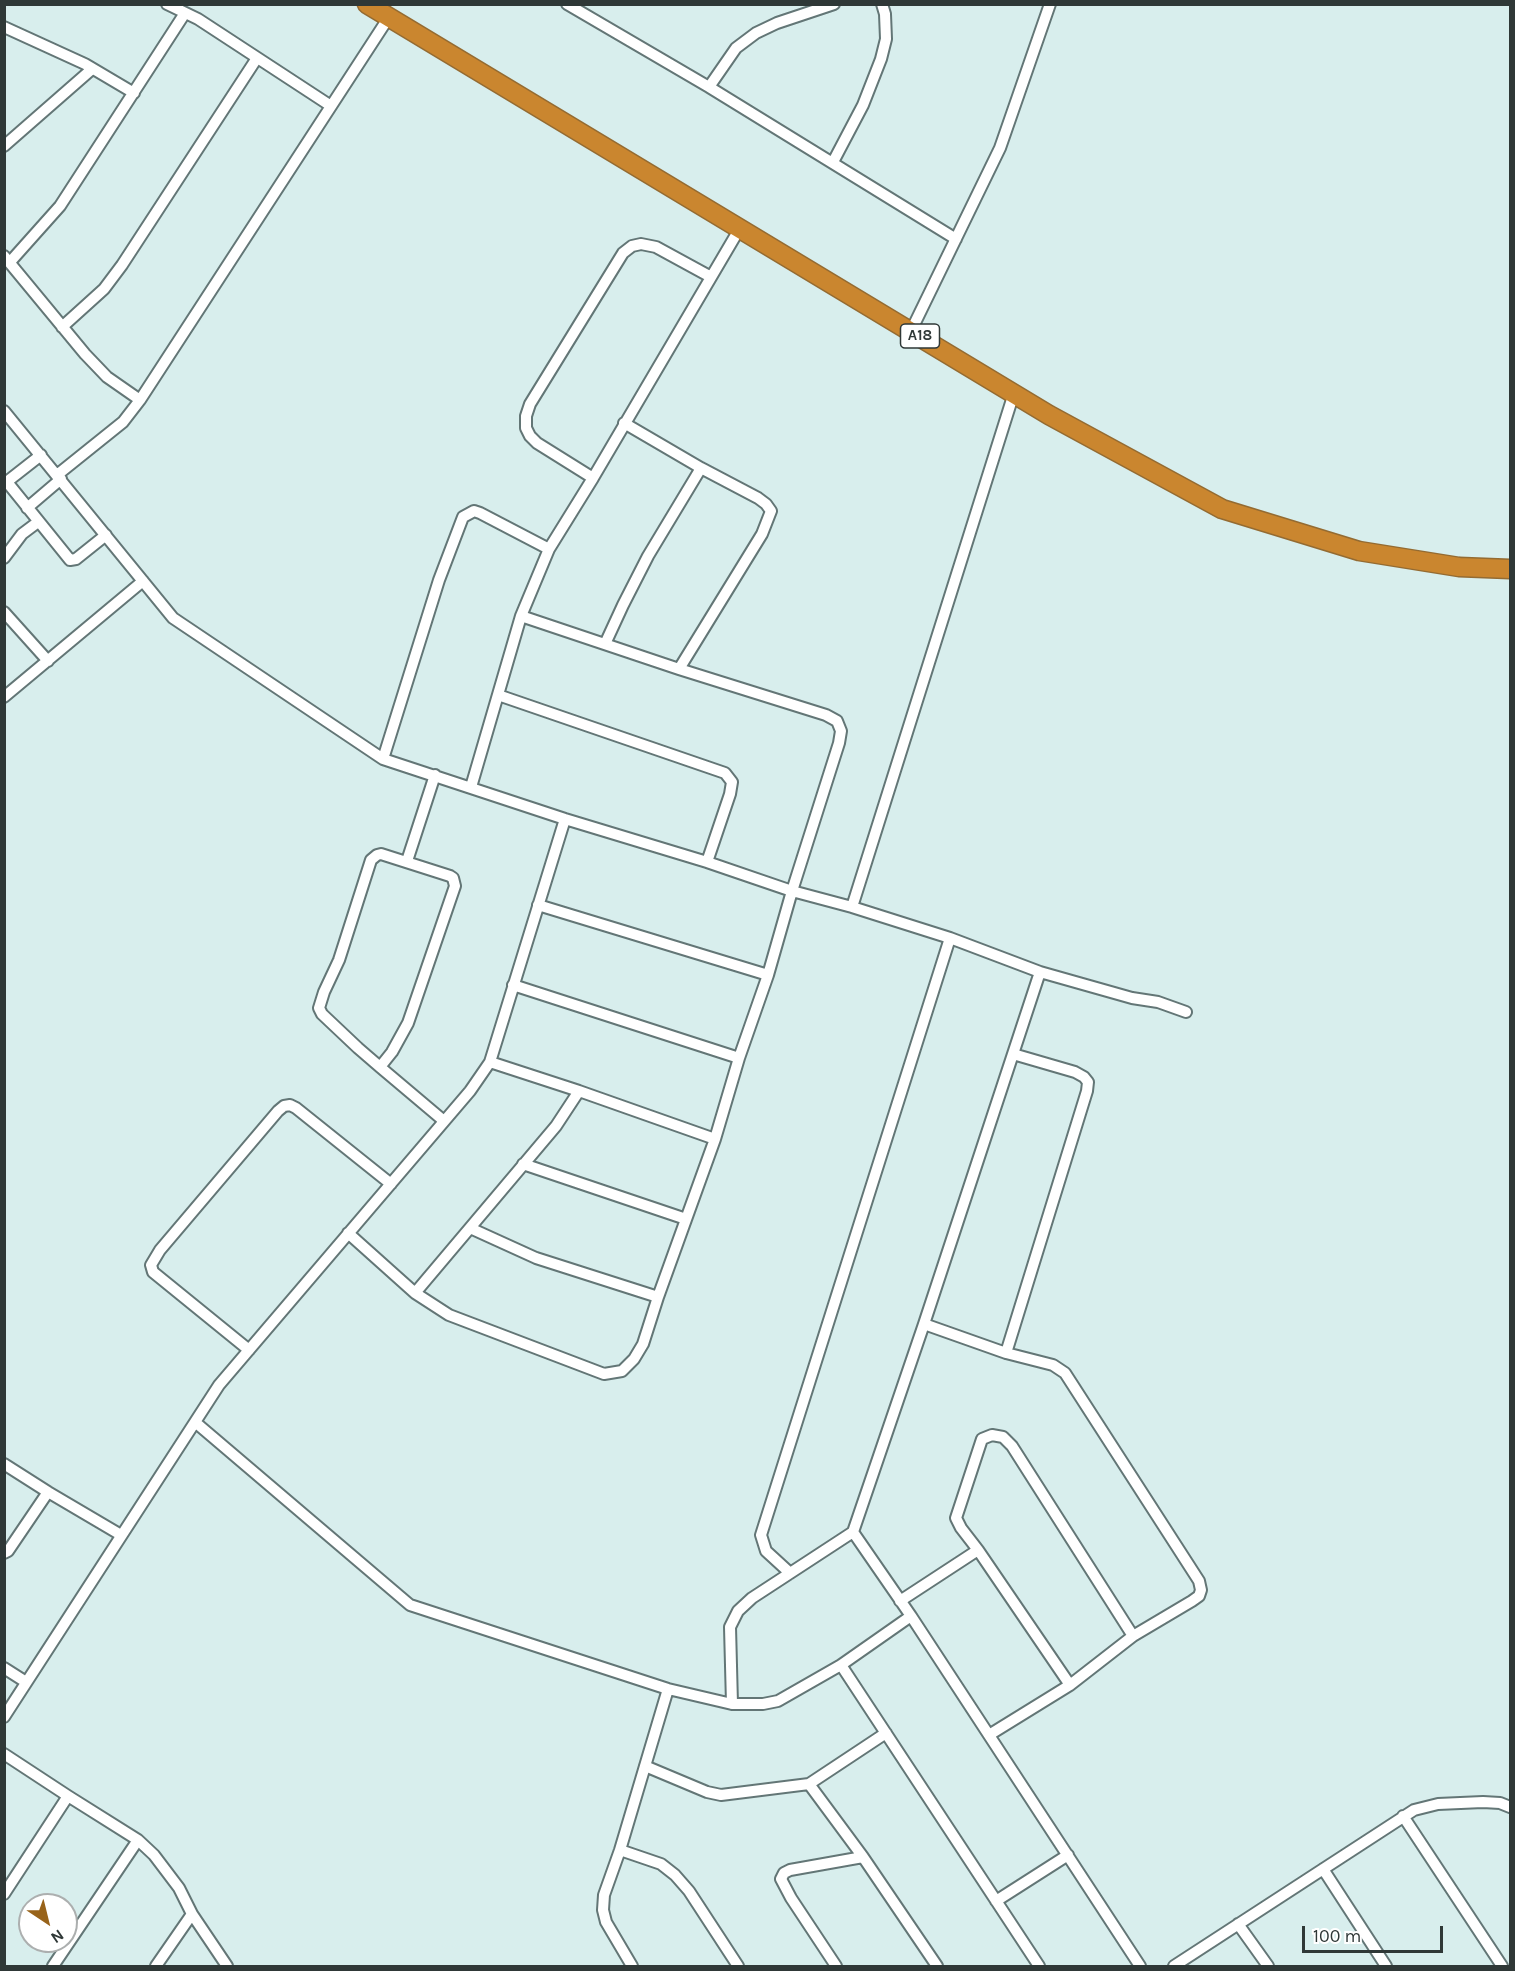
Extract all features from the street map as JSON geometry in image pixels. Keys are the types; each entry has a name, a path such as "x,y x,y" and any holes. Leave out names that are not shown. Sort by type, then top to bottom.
{"highway":[{"name":"A18","path":"367,4 1050,415 1222,509 1359,551 1458,567 1510,569"}],"street":[{"path":"167,4 198,20 331,106"},
{"path":"567,4 709,87 956,239"},
{"path":"709,87 736,48 756,33 777,23 834,4"},
{"path":"832,162 863,105 881,59 886,39 885,14 882,4"},
{"path":"911,331 1000,148 1050,4"},
{"path":"140,400 107,377 85,354 7,259 60,206 185,13"},
{"path":"27,508 123,422 140,400 388,17"},
{"path":"4,27 92,69 134,93"},
{"path":"62,327 104,289 123,266 257,58"},
{"path":"4,146 92,69"},
{"path":"471,787 521,616 549,549 740,228"},
{"path":"593,478 544,448 530,436 526,428 526,416 530,404 623,253 632,246 641,244 656,247 711,277"},
{"path":"852,907 1014,393"},
{"path":"4,411 173,618 383,759 792,891 950,938 1040,972 1132,998 1158,1002 1186,1012"},
{"path":"624,423 758,498 771,511 762,534 679,669"},
{"path":"41,455 6,483 70,560 75,559 106,535"},
{"path":"605,644 648,556 701,468"},
{"path":"383,759 439,580 463,518 474,511 480,513 549,549"},
{"path":"4,558 22,534 38,522"},
{"path":"4,698 143,581"},
{"path":"4,612 48,661"},
{"path":"348,1233 415,1293 449,1316 604,1374 622,1371 634,1359 642,1344 715,1139 839,742 841,731 837,721 826,715 521,616"},
{"path":"498,695 725,773 732,782 730,794 707,862"},
{"path":"406,861 435,775"},
{"path":"4,1717 219,1385 471,1091 490,1062 565,819"},
{"path":"380,1067 392,1052 408,1023 455,886 450,876 381,854 371,860 339,960 320,1003 322,1014 380,1067 444,1121"},
{"path":"538,905 768,975"},
{"path":"790,1573 766,1551 761,1535 950,938"},
{"path":"732,1704 730,1627 738,1611 752,1598 853,1532 1040,972"},
{"path":"513,985 739,1058"},
{"path":"1006,1353 1084,1102 1088,1082 1075,1072 1013,1054"},
{"path":"490,1062 715,1139"},
{"path":"415,1293 556,1126 579,1091"},
{"path":"249,1350 153,1272 150,1265 160,1250 278,1111 290,1105 296,1108 391,1184"},
{"path":"523,1164 686,1219"},
{"path":"470,1228 536,1258 658,1297"},
{"path":"924,1324 1006,1353 1053,1365 1065,1373 1199,1581 1202,1590 1199,1596 1133,1636 1070,1685 989,1735"},
{"path":"195,1422 410,1605 668,1689 732,1704 763,1704 778,1701 841,1665 911,1616"},
{"path":"1070,1685 956,1518 982,1439 993,1435 1003,1437 1012,1446 1133,1636"},
{"path":"4,1464 121,1535"},
{"path":"4,1553 8,1551 48,1492"},
{"path":"853,1532 911,1616 1140,1966"},
{"path":"900,1600 978,1550"},
{"path":"841,1665 1039,1966"},
{"path":"4,1668 26,1682"},
{"path":"632,1966 606,1922 603,1910 604,1895 620,1850 668,1689"},
{"path":"645,1766 707,1792 721,1795 809,1784 886,1733"},
{"path":"4,1754 138,1840 167,1871 192,1914 227,1966"},
{"path":"809,1784 863,1857 937,1966"},
{"path":"4,1894 68,1796"},
{"path":"1174,1966 1414,1810 1438,1804 1483,1802 1500,1803 1510,1808"},
{"path":"1403,1816 1502,1966"},
{"path":"53,1966 138,1840"},
{"path":"620,1850 661,1864 675,1875 689,1891 738,1966"},
{"path":"996,1901 1068,1855"},
{"path":"836,1966 781,1879 784,1873 790,1870 863,1857"},
{"path":"1323,1869 1386,1966"},
{"path":"156,1966 192,1914"},
{"path":"1238,1924 1268,1966"}]}
